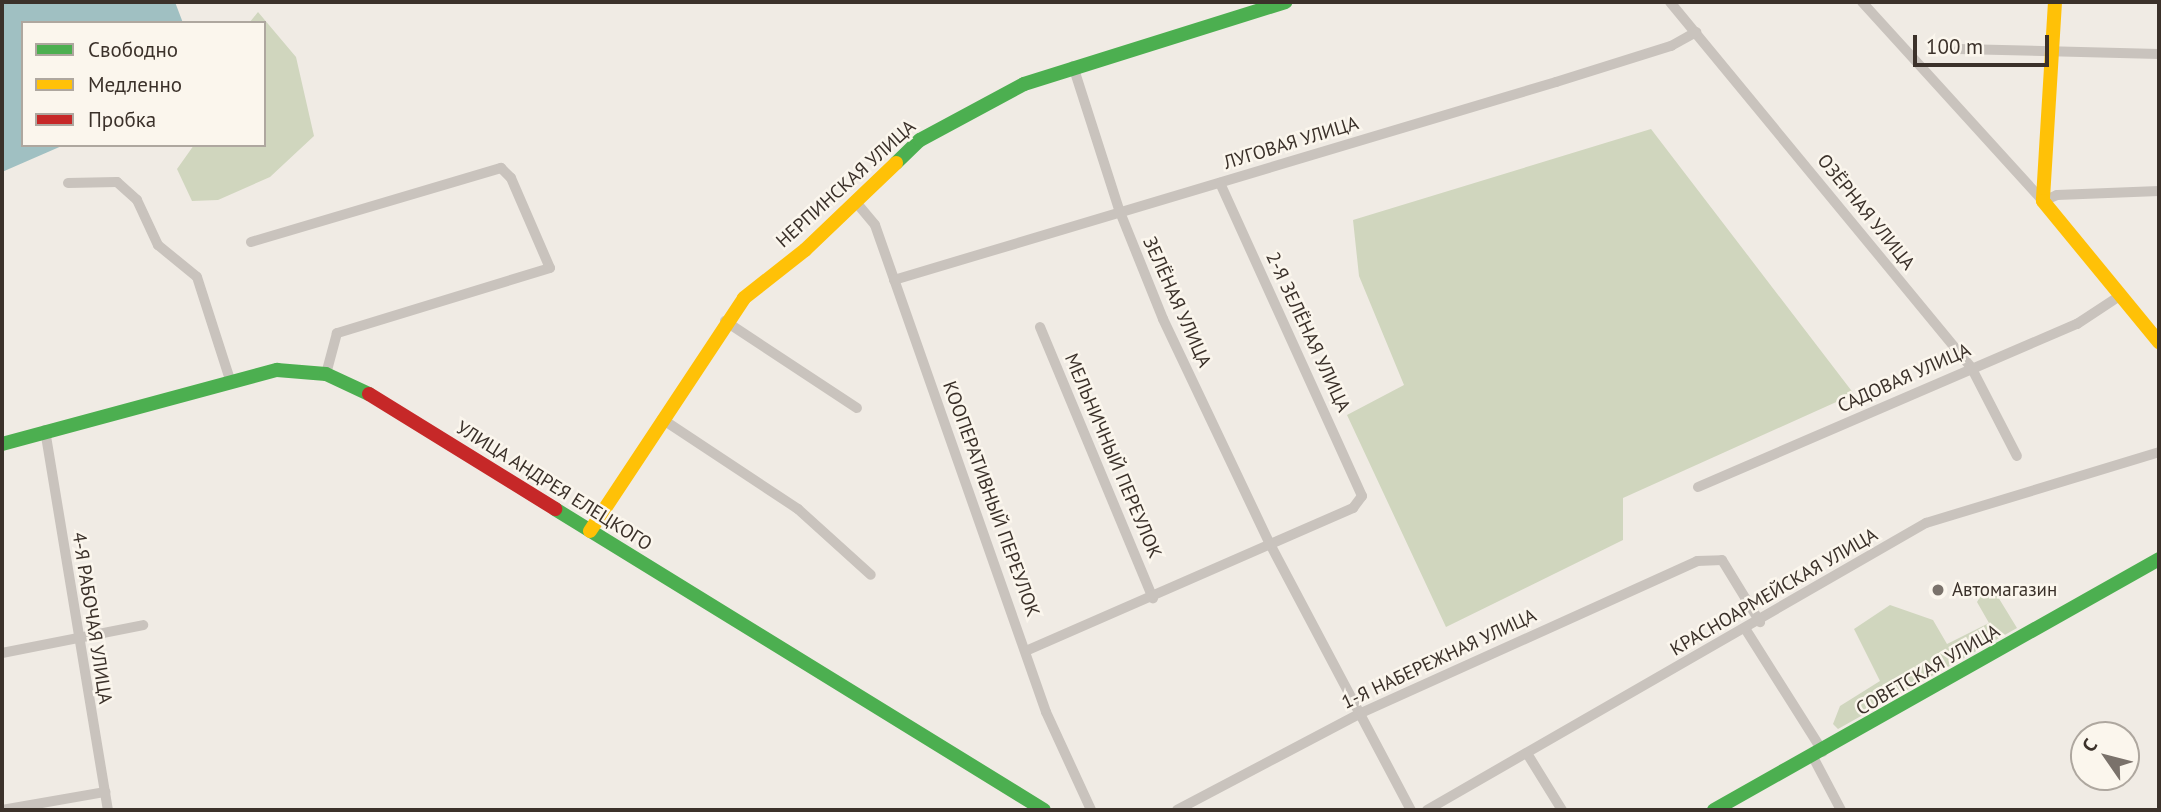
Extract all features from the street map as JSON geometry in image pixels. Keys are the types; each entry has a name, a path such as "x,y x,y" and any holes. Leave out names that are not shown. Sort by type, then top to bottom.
{"main road":[{"name":"НЕРПИНСКАЯ УЛИЦА","path":"590,531 725,321 920,140 970,109 1073,66 1285,2"},
{"path":"2056,2 2043,201 2159,342"},
{"name":"УЛИЦА АНДРЕЯ ЕЛЕЦКОГО","path":"2,444 230,380 277,370 326,374 360,389 1044,810"},
{"name":"СОВЕТСКАЯ УЛИЦА","path":"1714,810 1818,754 2159,559"}],"street":[{"name":"ОЗЁРНАЯ УЛИЦА","path":"1670,2 1971,367 2017,456"},
{"path":"1862,2 2043,201 2057,195 2159,191"},
{"name":"ЛУГОВАЯ УЛИЦА","path":"894,280 1569,78 1671,46 1696,32"},
{"path":"1959,49 2159,54"},
{"name":"ЗЕЛЁНАЯ УЛИЦА","path":"1073,66 1120,212 1163,319 1269,544 1411,810"},
{"path":"251,242 501,168 512,178 550,268 337,333 326,374"},
{"path":"68,183 117,183 137,200 158,245 197,277 230,380"},
{"name":"2-Я ЗЕЛЁНАЯ УЛИЦА","path":"1220,183 1362,496 1353,508 1269,544"},
{"name":"КООПЕРАТИВНЫЙ ПЕРЕУЛОК","path":"855,201 875,225 1028,650 1045,712 1091,810"},
{"name":"САДОВАЯ УЛИЦА","path":"1698,486 1971,367 2077,324 2121,295"},
{"path":"725,321 857,408"},
{"name":"МЕЛЬНИЧНЫЙ ПЕРЕУЛОК","path":"1040,327 1153,598"},
{"path":"662,419 780,495 871,575"},
{"name":"4-Я РАБОЧАЯ УЛИЦА","path":"46,430 76,639 108,810"},
{"name":"КРАСНОАРМЕЙСКАЯ УЛИЦА","path":"1427,810 1760,622 1926,523 2159,452"},
{"path":"1028,650 1153,598 1269,544"},
{"name":"1-Я НАБЕРЕЖНАЯ УЛИЦА","path":"1177,810 1360,713 1697,562 1722,560 1760,622"},
{"path":"2,653 143,625"},
{"path":"1746,630 1818,754 1841,810"},
{"path":"1528,755 1562,810"},
{"path":"2,810 104,792"}],"green space":[{"path":"258,12 266,21 251,21"},
{"path":"266,21 296,57 314,136 270,177 218,200 192,201 177,169 193,147 266,147"},
{"path":"1651,129 1854,394 1623,498 1623,540 1446,627 1347,415 1404,385 1359,276 1353,220"},
{"path":"1983,592 1995,592 2017,628 1838,729 1833,724 1840,706 1880,681 1854,629 1890,605 1933,620 1947,644 1989,623 1977,602"}],"water":[{"path":"2,2 175,2 182,21 21,21 21,147 59,147 2,172"}],"traffic: fast":[{"path":"896,163 920,140 1024,84 1285,2"},
{"path":"2,444 277,370 326,374 369,394"},
{"path":"555,509 1044,810"},
{"path":"1714,810 2159,559"}],"traffic: slow":[{"path":"2055,2 2043,201 2159,342"},
{"path":"590,531 744,298 805,250 896,163"}],"traffic: jam":[{"path":"369,394 555,509"}],"place":[{"name":"Автомагазин","path":"1938,590"}]}
